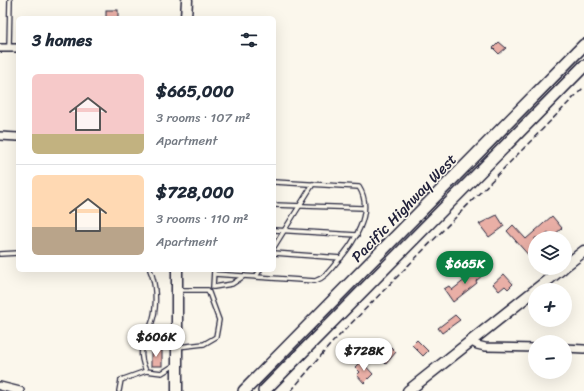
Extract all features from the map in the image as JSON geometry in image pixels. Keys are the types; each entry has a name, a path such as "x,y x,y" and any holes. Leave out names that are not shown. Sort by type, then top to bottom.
{"main road":[{"name":"Pacific Highway West","path":"244,391 584,45"},
{"name":"Pacific Highway West","path":"264,391 582,69"}],"street":[{"path":"186,16 187,0"},
{"path":"0,48 16,48"},
{"path":"0,136 16,137"},
{"path":"572,260 584,251"},
{"path":"177,272 177,391"},
{"path":"408,391 554,275"},
{"path":"470,341 485,347 528,348"},
{"path":"572,348 584,349"},
{"path":"0,386 20,391"}],"lane":[{"path":"9,48 10,0"},
{"path":"569,60 582,69"},
{"path":"500,131 511,140"},
{"path":"214,287 214,272 256,277 315,281 324,276 341,258 357,235 362,221 363,208 362,192 359,187 276,182"},
{"path":"276,244 313,184"},
{"path":"276,205 363,208"},
{"path":"276,230 357,235"},
{"path":"276,253 341,258"},
{"path":"0,254 16,254"},
{"path":"146,371 142,362 143,340 149,332 154,317 155,305 150,272"},
{"path":"256,277 259,272"},
{"path":"177,290 208,290 214,287 232,284 245,276"},
{"path":"177,347 204,344 216,337 219,320 208,290"},
{"path":"119,391 121,380 146,371 162,373 176,363"}],"building":[{"path":"106,10 118,10 118,16 106,16"},
{"path":"499,42 506,48 499,54 493,48"},
{"path":"497,215 504,226 489,237 479,224"},
{"path":"552,216 562,228 559,231 535,231"},
{"path":"513,225 526,239 528,237 528,255 507,231"},
{"path":"479,267 484,274 476,281 477,283 453,302 444,289 449,286 452,290 466,279 464,276"},
{"path":"504,274 513,284 508,289 505,286 499,291 493,284"},
{"path":"455,315 460,320 442,333 438,328"},
{"path":"417,340 428,351 423,356 412,345"},
{"path":"391,347 396,352 386,364 379,357"},
{"path":"151,350 162,350 162,366 151,366"},
{"path":"361,361 373,374 364,383 357,375 360,372 355,367"}],"railway":[{"path":"291,391 330,345 584,87"}]}
